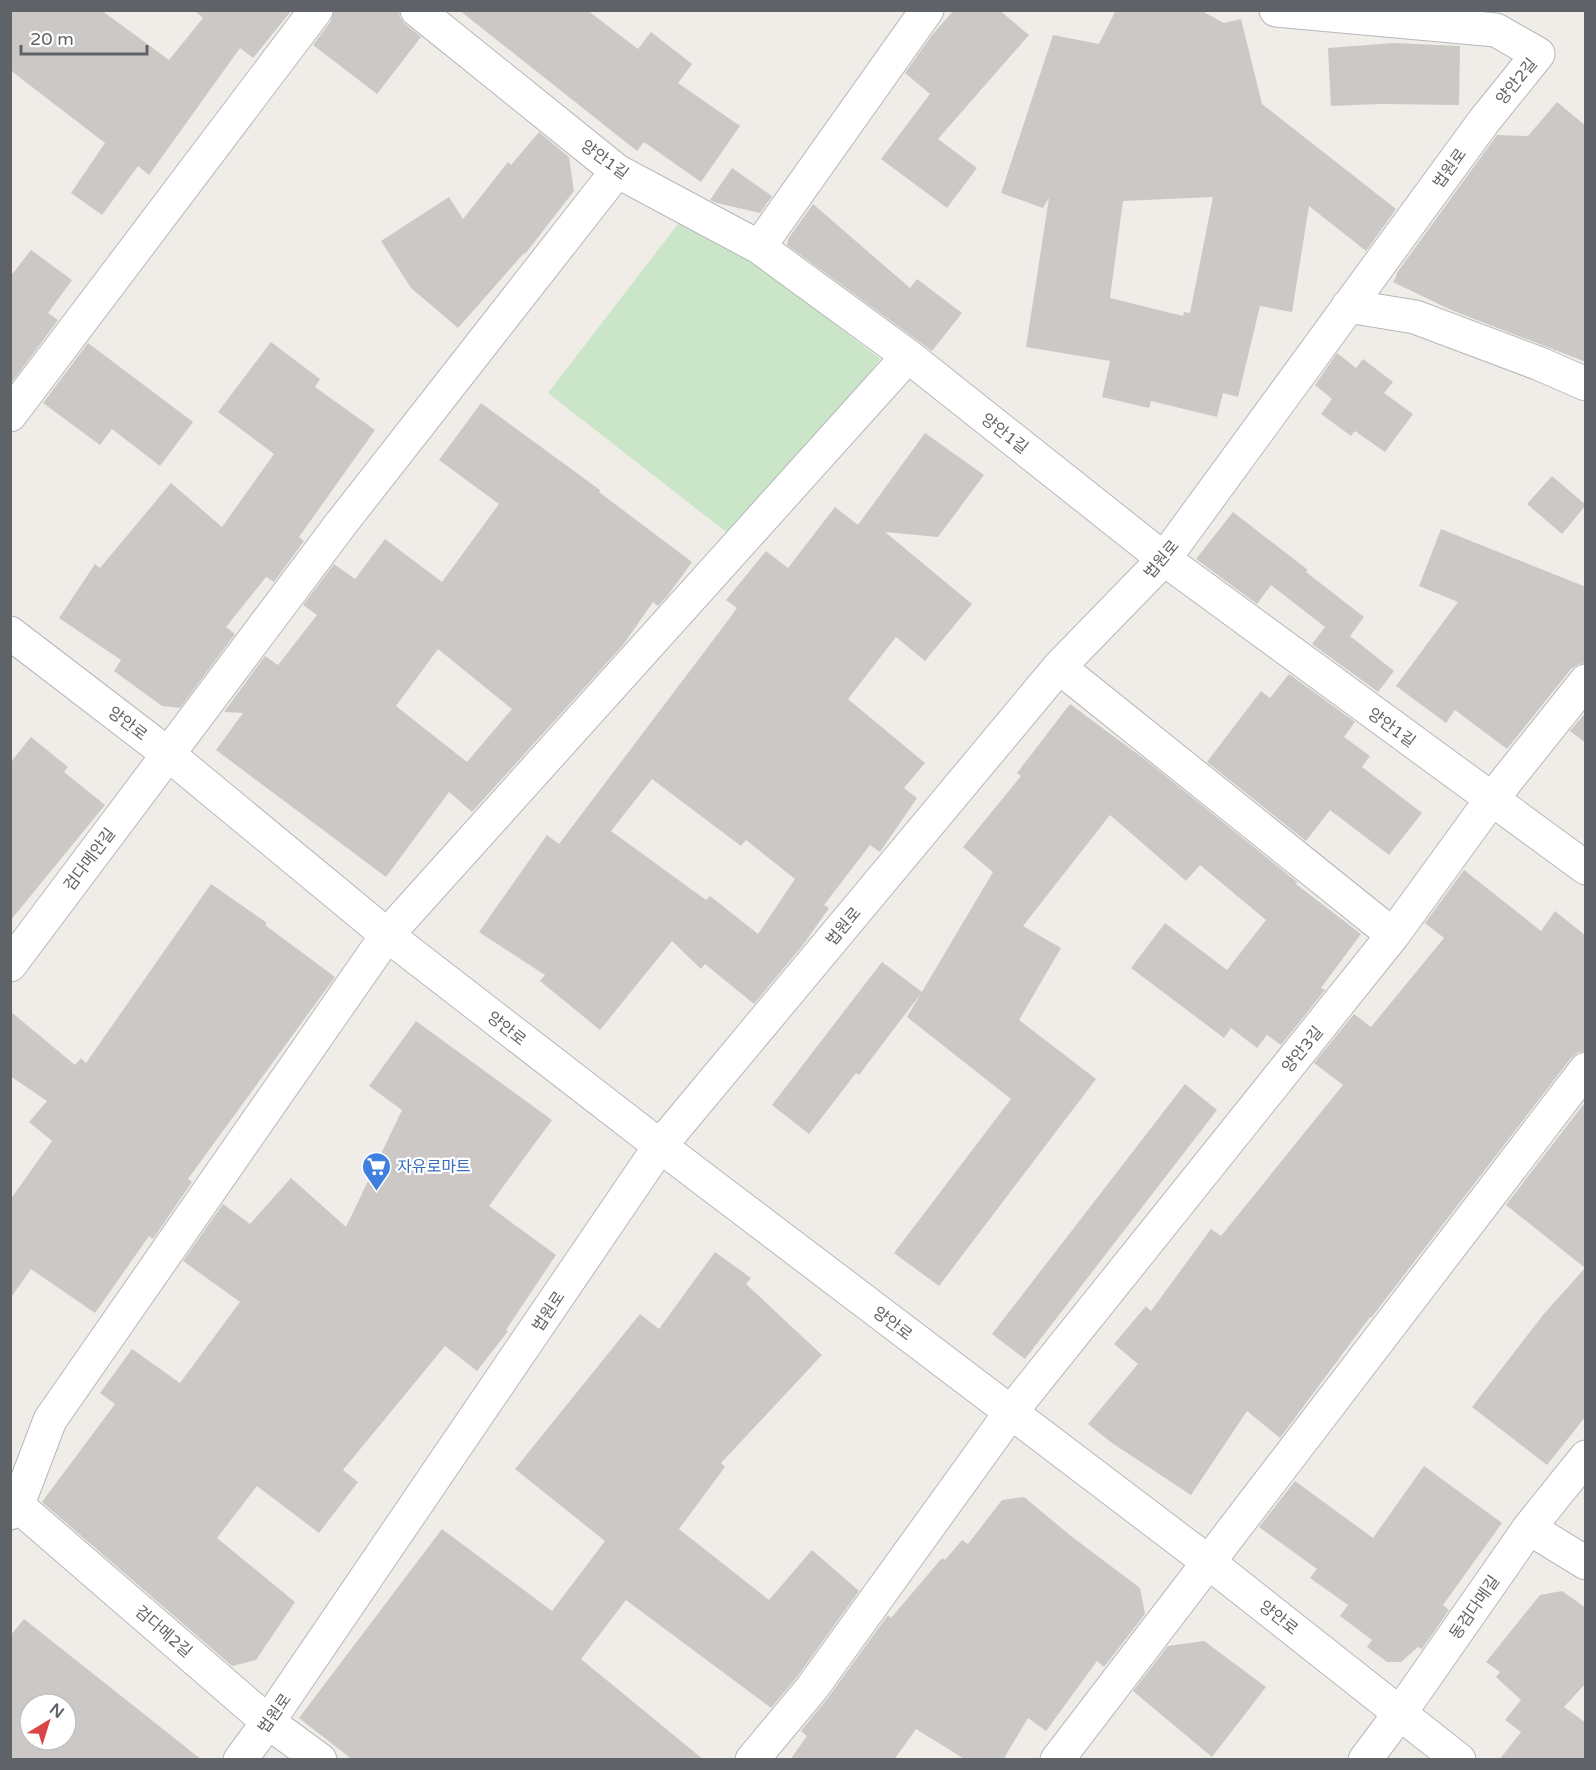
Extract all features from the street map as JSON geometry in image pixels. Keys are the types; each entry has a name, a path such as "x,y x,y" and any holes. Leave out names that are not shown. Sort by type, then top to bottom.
{"street":[{"path":"10,415 316,10"},
{"name":"양안1길","path":"417,10 617,171 759,247 908,356 1164,559 1586,868"},
{"path":"759,247 927,10"},
{"name":"양안2길","path":"1276,10 1496,30 1538,54 1484,121"},
{"name":"법원로","path":"240,1760 660,1146 1059,667 1164,559 1484,121"},
{"name":"검다메안길","path":"10,965 340,525 617,171"},
{"path":"1348,306 1415,317 1540,364 1586,384"},
{"path":"13,1505 50,1420 387,935 908,356"},
{"name":"양안로","path":"10,633 168,754 387,935 660,1146 1207,1561 1459,1760"},
{"path":"1059,667 1393,934"},
{"name":"양안3길","path":"1011,1412 1393,934 1491,800 1586,681"},
{"path":"1057,1760 1207,1561 1586,1069"},
{"path":"752,1760 812,1688 1011,1412"},
{"name":"동검다메길","path":"1365,1760 1529,1528 1586,1457"},
{"name":"검다메2길","path":"13,1505 268,1722 320,1760"},
{"path":"1529,1528 1586,1563"}],"green space":[{"path":"688,211 880,359 739,542 548,393"}],"building":[{"path":"10,10 101,10 169,60 203,18 194,10 292,10 253,58 240,48 149,175 138,166 102,215 71,193 105,143 10,70"},
{"path":"334,10 399,10 400,17 405,24 421,37 377,94 313,45 331,21"},
{"path":"459,10 587,10 638,49 651,32 692,64 678,83 740,126 701,182 644,142 637,151"},
{"path":"954,10 999,10 1029,35 938,139 977,168 947,208 881,159 930,94 905,73 932,35"},
{"path":"1116,10 1200,10 1224,23 1241,19 1262,104 1396,209 1366,251 1309,206 1292,312 1260,306 1238,397 1223,393 1217,417 1151,401 1149,408 1102,397 1110,361 1026,347 1049,198 1043,208 1001,193 1053,35 1099,44","holes":["1213,197 1190,313 1184,312 1183,316 1110,298 1123,201"]},
{"path":"1394,43 1460,46 1459,105 1331,106 1328,48"},
{"path":"1557,102 1586,126 1586,362 1451,310 1393,282 1396,274 1497,135 1528,136"},
{"path":"539,132 569,157 574,191 525,254 458,328 411,288 381,241 449,197 463,219 508,162 511,165"},
{"path":"732,168 772,196 760,213 710,200"},
{"path":"813,204 910,288 917,279 962,313 932,351 787,245 788,239"},
{"path":"31,250 72,280 48,313 58,320 13,381 10,379 10,277"},
{"path":"271,342 320,379 315,387 375,430 299,537 304,541 274,582 266,577 226,627 235,634 180,708 162,706 114,671 121,660 59,618 95,564 100,568 171,483 222,527 274,454 218,412"},
{"path":"88,343 193,422 160,466 112,429 100,445 43,403"},
{"path":"1337,353 1356,368 1363,359 1393,382 1384,393 1413,414 1385,452 1355,431 1351,436 1321,414 1332,399 1315,385"},
{"path":"481,403 600,490 599,492 692,562 668,595 658,606 653,602 623,645 472,812 449,792 386,877 216,750 243,713 224,712 265,656 278,665 317,615 303,605 334,564 355,579 385,539 442,582 499,504 439,460","holes":["438,649 512,709 467,762 396,706"]},
{"path":"925,433 984,475 938,537 885,532 972,604 925,661 896,637 848,699 925,763 904,788 917,798 880,852 870,845 824,905 829,908 803,945 754,1004 705,964 701,969 672,941 600,1030 540,981 545,975 479,932 547,835 559,844 720,631 737,608 726,600 766,551 788,568 835,507 858,525","holes":["652,779 741,846 746,840 795,879 758,934 710,896 706,900 611,831"]},
{"path":"1552,476 1586,505 1562,534 1527,504"},
{"path":"1233,512 1364,617 1350,636 1394,671 1378,692 1312,644 1325,627 1271,585 1257,604 1196,559"},
{"path":"1441,529 1586,587 1586,663 1571,669 1507,749 1455,710 1446,723 1396,686 1458,602 1419,586"},
{"path":"1289,674 1355,722 1344,737 1370,756 1362,767 1422,813 1389,855 1330,810 1306,841 1207,762 1261,691 1270,698"},
{"path":"1070,704 1147,761 1297,882 1296,884 1361,934 1321,988 1325,990 1281,1045 1267,1035 1257,1048 1231,1028 1224,1038 1131,968 1165,923 1227,970 1266,920 1200,865 1186,881 1110,815 1023,926 1061,948 1019,1020 1096,1079 939,1286 894,1253 1011,1099 907,1017 993,872 963,847 1021,776 1017,773"},
{"path":"1586,712 1586,743 1570,731"},
{"path":"31,737 68,767 64,772 105,805 10,921 10,763"},
{"path":"1464,870 1541,931 1555,911 1586,936 1586,1051 1578,1052 1571,1058 1370,1317 1280,1438 1247,1411 1191,1495 1112,1443 1088,1424 1138,1364 1114,1344 1146,1306 1151,1311 1211,1229 1221,1236 1343,1085 1314,1063 1354,1014 1371,1027 1444,938 1425,923"},
{"path":"211,884 267,923 265,925 335,977 188,1179 192,1182 153,1239 149,1236 95,1313 31,1269 10,1299 10,1200 52,1141 29,1122 47,1101 10,1076 10,1011 75,1065 81,1058 86,1063"},
{"path":"882,962 922,992 859,1075 856,1073 809,1134 772,1105"},
{"path":"416,1021 552,1120 489,1206 556,1255 506,1330 508,1331 477,1371 445,1346 343,1470 358,1482 319,1533 257,1486 217,1538 295,1602 256,1660 232,1666 42,1502 115,1404 100,1393 132,1349 180,1383 240,1302 183,1261 223,1204 250,1224 291,1178 346,1227 402,1110 369,1086"},
{"path":"1185,1084 1217,1110 1025,1359 992,1334"},
{"path":"1586,1101 1586,1416 1547,1465 1472,1407 1543,1315 1585,1268 1506,1205"},
{"path":"715,1252 751,1278 746,1284 822,1355 721,1463 725,1467 679,1529 769,1600 812,1550 859,1591 797,1677 771,1708 626,1600 581,1659 704,1760 353,1760 299,1718 442,1529 552,1611 605,1541 515,1469 640,1314 659,1329"},
{"path":"1424,1466 1502,1523 1443,1605 1449,1610 1422,1649 1418,1647 1401,1662 1387,1662 1367,1647 1372,1640 1340,1616 1348,1605 1310,1578 1317,1569 1259,1527 1295,1481 1373,1538"},
{"path":"1024,1497 1140,1588 1145,1614 1104,1667 1097,1661 1046,1731 1028,1718 1003,1760 966,1760 916,1729 894,1760 790,1760 807,1736 801,1731 888,1615 891,1618 942,1558 945,1560 962,1540 968,1544 1002,1500"},
{"path":"1562,1591 1586,1608 1586,1683 1564,1707 1586,1723 1586,1760 1499,1760 1521,1732 1505,1720 1521,1700 1496,1677 1500,1672 1486,1662 1540,1595"},
{"path":"24,1619 202,1760 10,1760 10,1636"},
{"path":"1204,1641 1266,1687 1212,1757 1133,1691 1168,1646"}],"place":[{"name":"자유로마트","path":"376,1192"}]}
